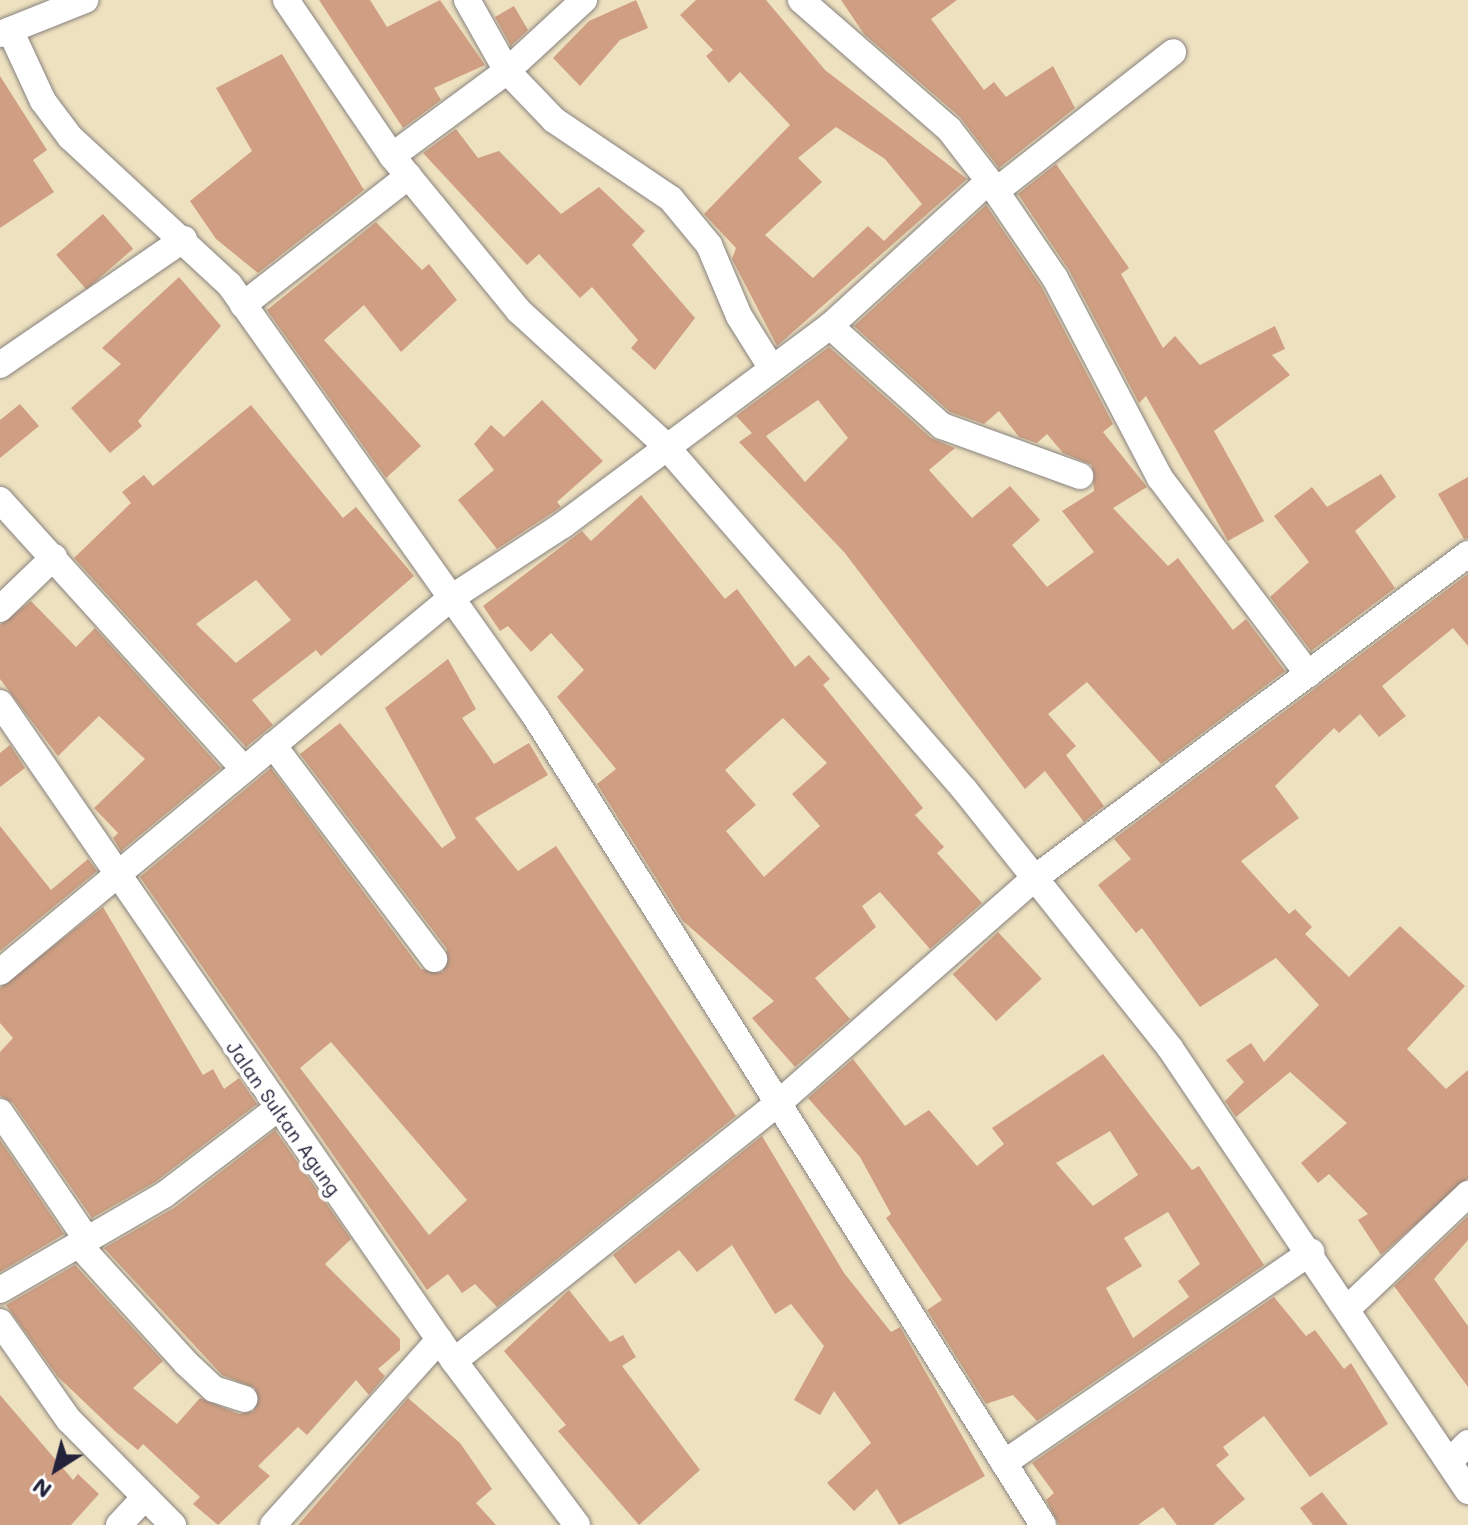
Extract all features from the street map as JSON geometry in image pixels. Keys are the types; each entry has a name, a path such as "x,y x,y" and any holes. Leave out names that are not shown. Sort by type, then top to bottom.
{"street":[{"path":"85,0 5,32 43,101 70,137 184,239 243,305 451,598 781,1101 1043,1525"},
{"path":"286,0 400,166 519,311 664,444 1035,878 1170,1048 1311,1252 1468,1491"},
{"path":"467,0 507,71 554,120 671,199 709,245 739,316 771,367"},
{"path":"243,305 584,0"},
{"path":"801,0 949,129 992,186 1055,278 1160,478 1308,674"},
{"path":"0,972 114,874 451,598 563,525 664,444 830,326 992,186 1173,52"},
{"path":"0,365 184,239"},
{"path":"830,326 942,426 1080,476"},
{"path":"0,500 244,769"},
{"path":"454,1361 781,1101 1035,878 1468,554"},
{"path":"0,609 54,557"},
{"name":"Jalan Sultan Agung","path":"0,703 114,874 439,1340 577,1525"},
{"path":"273,745 434,959"},
{"path":"0,1290 84,1243 277,1109"},
{"path":"0,1112 84,1243 186,1363 214,1389 244,1399"},
{"path":"1348,1308 1468,1194"},
{"path":"1004,1463 1311,1252"},
{"path":"0,1322 69,1420 173,1525"},
{"path":"273,1525 439,1340"},
{"path":"1449,1462 1468,1443"},
{"path":"119,1525 145,1497"}],"building":[{"path":"319,0 370,0 387,27 440,0 485,65 434,88 441,100 403,128"},
{"path":"636,0 648,28 620,40 580,86 553,58 589,21"},
{"path":"696,0 766,0 825,70 967,179 777,346 732,259 736,248 704,214 790,125 740,72 729,83 706,56 713,50 680,15","holes":["836,127 885,159 922,204 884,241 868,226 813,278 765,235 822,182 798,158"]},
{"path":"841,0 957,0 931,19 984,90 994,82 1006,97 1053,66 1075,108 999,168 960,117 864,34"},
{"path":"514,6 528,30 511,46 495,17"},
{"path":"282,54 364,190 258,273 216,239 190,201 252,151 216,88"},
{"path":"0,76 47,150 33,160 54,192 0,228"},
{"path":"456,129 478,158 499,151 561,214 599,187 645,231 632,245 695,318 655,370 631,348 638,340 592,287 580,298 539,254 527,265 423,153"},
{"path":"1056,164 1129,268 1121,274 1163,348 1175,336 1200,365 1275,326 1285,349 1272,355 1290,375 1214,431 1264,521 1228,541 1146,396 1139,403 1069,270 1018,194"},
{"path":"986,205 1041,286 1113,424 1103,432 1147,487 1113,508 1168,566 1178,558 1233,630 1246,619 1285,671 1161,764 1087,682 1048,714 1076,746 1066,755 1104,806 1084,822 1045,771 1025,789 844,552 739,442 752,433 736,416 829,347 931,438 955,448 929,470 972,518 1010,486 1040,520 1012,545 1047,587 1094,552 1062,511 1094,491 1092,465 1063,453 1047,434 1037,443 1019,437 999,411 984,424 950,412 854,326","holes":["818,400 848,438 805,482 766,436"]},
{"path":"103,214 133,249 86,289 56,255"},
{"path":"376,222 422,270 429,264 457,300 401,352 364,305 324,340 421,446 386,478 267,310"},
{"path":"179,277 221,326 138,421 142,426 110,453 71,408 121,364 102,348"},
{"path":"542,400 603,461 557,502 561,507 497,549 458,500 494,470 474,444 491,425 504,437"},
{"path":"20,404 39,426 0,458 0,420"},
{"path":"251,405 343,518 356,507 414,576 321,656 316,650 252,700 273,725 246,747 74,558 131,503 122,492 144,475 153,486","holes":["256,580 291,620 236,663 196,624"]},
{"path":"1381,474 1396,497 1355,531 1395,588 1311,651 1270,597 1309,562 1274,516 1312,487 1327,507"},
{"path":"1468,477 1468,538 1464,539 1438,494"},
{"path":"641,495 725,599 737,589 795,667 809,655 830,679 823,685 923,808 915,815 944,847 937,853 982,903 930,949 880,892 862,906 876,927 815,978 850,1019 795,1067 752,1018 774,1001 683,921 597,784 616,769 557,697 584,670 551,633 531,652 508,626 500,631 483,606 582,531 591,541","holes":["783,718 827,763 792,794 820,826 764,877 726,831 756,805 725,770"]},
{"path":"1468,574 1468,646 1453,628 1382,686 1406,716 1379,737 1360,714 1339,733 1334,728 1275,786 1299,818 1241,861 1289,914 1295,909 1312,927 1305,934 1349,977 1400,926 1465,986 1407,1049 1446,1089 1468,1070 1468,1178 1381,1255 1358,1220 1368,1214 1329,1174 1318,1183 1301,1163 1347,1123 1290,1072 1236,1117 1225,1101 1244,1082 1226,1060 1251,1043 1264,1062 1319,1005 1276,958 1200,1007 1142,928 1136,933 1098,885 1131,859 1114,839"},
{"path":"31,601 76,647 95,628 221,768 121,851 113,838 118,833 94,808 145,759 99,716 58,756 0,679 0,625"},
{"path":"448,659 476,709 462,718 494,764 529,743 548,775 475,818 518,871 556,846 736,1116 497,1307 475,1284 462,1293 448,1274 427,1290 140,877 271,768 421,969 443,972 447,949 300,754 340,723 442,848 456,838 385,708","holes":["331,1042 467,1200 429,1235 300,1068"]},
{"path":"10,745 25,768 0,787 0,753"},
{"path":"0,826 51,890 88,859 97,871 0,951"},
{"path":"103,907 203,1075 213,1069 224,1089 239,1078 257,1104 155,1182 92,1218 13,1103 0,1096 0,1052 13,1038 0,1023 0,988"},
{"path":"998,932 1042,979 996,1021 953,974"},
{"path":"1103,1054 1192,1170 1199,1166 1264,1265 1037,1421 1013,1395 986,1404 927,1310 942,1300 886,1218 891,1214 860,1157 808,1098 853,1059 905,1126 929,1110 977,1166 1004,1144 992,1128","holes":["1110,1131 1138,1175 1093,1206 1056,1163","1168,1212 1200,1264 1178,1281 1189,1297 1133,1338 1106,1288 1142,1266 1124,1238"]},
{"path":"275,1130 351,1239 325,1264 400,1339 400,1350 378,1369 385,1376 369,1395 356,1380 307,1435 298,1427 258,1466 270,1476 218,1525 193,1504 200,1497 143,1444 138,1450 58,1377 6,1305 75,1265 163,1361 133,1388 177,1424 200,1398 239,1414 254,1411 255,1388 222,1375 104,1248 174,1208"},
{"path":"762,1136 844,1273 891,1332 900,1327 985,1476 899,1525 877,1489 854,1511 827,1483 871,1443 834,1391 820,1415 794,1400 824,1346 791,1304 775,1314 732,1245 697,1272 679,1250 635,1284 613,1255"},
{"path":"0,1140 64,1234 0,1272"},
{"path":"1468,1216 1468,1240 1434,1279 1468,1326 1468,1387 1394,1286"},
{"path":"569,1290 610,1342 623,1335 636,1357 622,1366 700,1470 639,1525 558,1431 566,1425 504,1351"},
{"path":"1274,1297 1306,1336 1315,1330 1344,1369 1351,1363 1388,1424 1310,1477 1264,1416 1223,1447 1229,1455 1216,1465 1245,1499 1213,1525 1177,1525 1163,1507 1138,1525 1059,1525 1046,1500 1054,1493 1032,1463"},
{"path":"0,1395 73,1480 78,1474 99,1494 71,1525 0,1525"},
{"path":"408,1398 460,1443 492,1489 476,1503 496,1525 298,1525"},
{"path":"1322,1492 1348,1525 1313,1525 1300,1508"}]}
